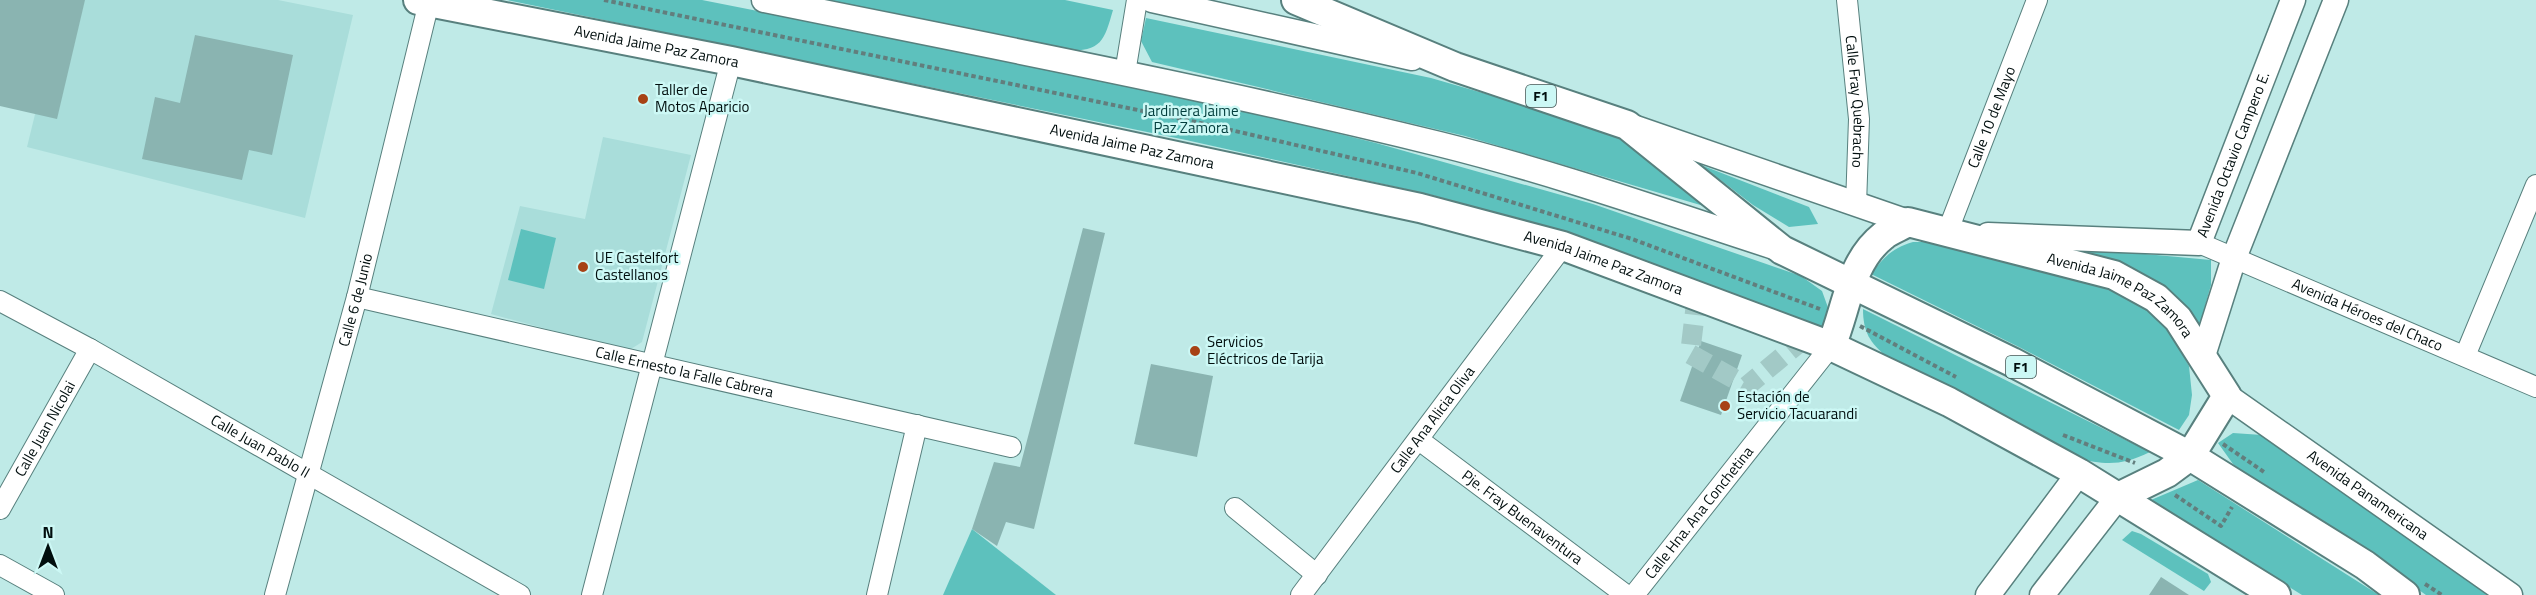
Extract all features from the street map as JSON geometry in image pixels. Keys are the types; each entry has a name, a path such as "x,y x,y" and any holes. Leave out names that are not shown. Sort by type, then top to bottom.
{"highway":[{"name":"F1","path":"1296,0 1455,68"},
{"name":"Avenida Jaime Paz Zamora","path":"423,1 730,61 1420,208 1563,246 1831,346 1949,402 2079,473 2118,497"},
{"name":"Avenida Jaime Paz Zamora","path":"1455,68 1627,125"},
{"name":"F1","path":"1627,125 1782,250 2012,362 2190,456 2365,565 2405,595"},
{"name":"Avenida Jaime Paz Zamora","path":"1908,222 2114,275 2156,298 2178,319 2193,339 2202,359 2227,396"},
{"path":"1831,346 1843,317 1850,283 1863,260 1883,236 1908,222"},
{"path":"2118,497 2167,473 2190,456 2227,396"},
{"path":"2118,497 2276,595"}],"main road":[{"path":"764,0 1125,73 1441,144 1574,183 1782,250"},
{"name":"Avenida Jaime Paz Zamora","path":"1152,0 1455,68"},
{"name":"Avenida Octavio Campero E.","path":"1947,233 2199,243 2293,0"},
{"path":"2202,359 2234,258 2336,0"},
{"name":"Avenida Jaime Paz Zamora","path":"1627,125 1908,222"},
{"name":"Avenida Panamericana","path":"2227,396 2510,595"},
{"path":"1988,595 2079,473"},
{"path":"2042,595 2118,497"}],"street":[{"path":"1125,73 1137,0"},
{"name":"Calle Fray Quebracho","path":"1847,0 1859,119 1856,205"},
{"name":"Calle 10 de Mayo","path":"1947,233 2037,0"},
{"name":"Calle 6 de Junio","path":"276,595 357,297 423,1"},
{"path":"592,595 730,61"},
{"path":"2465,356 2536,185"},
{"name":"Avenida Héroes del Chaco","path":"2199,243 2536,387"},
{"name":"Calle Ana Alicia Oliva","path":"1301,595 1563,246"},
{"name":"Calle Ernesto la Falle Cabrera","path":"357,297 1011,447"},
{"name":"Calle Juan Pablo II","path":"0,301 90,349 520,595"},
{"name":"Calle Hna. Ana Conchetina","path":"1634,595 1831,346"},
{"name":"Calle Juan Nicolai","path":"0,509 90,349"},
{"path":"877,595 917,425"},
{"name":"Pje. Fray Buenaventura","path":"1419,440 1626,595"},
{"path":"1235,508 1317,575"},
{"path":"0,565 54,595"}],"shaded area":[{"path":"63,0 278,0 353,15 305,218 27,147"},
{"name":"UE Castelfort Castellanos","path":"603,137 691,155 642,342 628,351 491,314 520,206 585,219"}],"green space":[{"name":"Jardinera Jaime Paz Zamora","path":"507,0 702,0 1199,99 1376,143 1593,204 1801,276 1822,291 1830,313 1822,329 1587,240 1432,195 1186,140"},
{"path":"821,0 1065,0 1113,10 1104,37 1100,42 1087,49 1066,51"},
{"name":"Jardinera Jaime Paz Zamora","path":"1146,18 1431,78 1614,131 1714,209 1465,136 1152,62 1141,41"},
{"path":"1701,165 1809,207 1818,224 1789,227 1753,205"},
{"path":"521,229 556,238 544,289 508,280"},
{"path":"1913,242 1938,242 2115,288 2153,311 2173,337 2189,366 2192,395 2189,415 2179,430 1871,274 1889,254"},
{"path":"2057,246 2211,260 2211,285 2199,327 2173,294 2139,273"},
{"path":"1863,309 2150,452 2130,460 2113,463 2076,458 1887,357 1876,347 1866,331"},
{"path":"2233,433 2262,435 2491,595 2426,595 2233,464 2218,443"},
{"path":"2198,480 2379,595 2302,595 2151,500"},
{"path":"972,529 1056,595 943,595"},
{"path":"2132,531 2141,534 2208,574 2211,582 2204,591 2122,540"}],"building":[{"path":"0,0 85,0 57,119 0,106"},
{"path":"195,35 293,55 272,155 249,150 242,180 142,159 155,97 180,103"},
{"path":"1083,228 1105,233 1034,529 1006,522 997,546 972,529 994,462 1020,467"},
{"path":"1701,341 1742,355 1721,415 1680,401"},
{"path":"1151,364 1213,376 1197,457 1134,444"},
{"path":"2161,577 2189,595 2149,595"}],"tunnel":[{"path":"1697,295 1690,354 1747,386 1806,337"}],"place":[{"name":"Taller de Motos Aparicio","path":"643,99"},
{"name":"UE Castelfort Castellanos","path":"583,267"},
{"name":"Servicios Eléctricos de Tarija","path":"1195,351"},
{"name":"Estación de Servicio Tacuarandi","path":"1725,406"}]}
